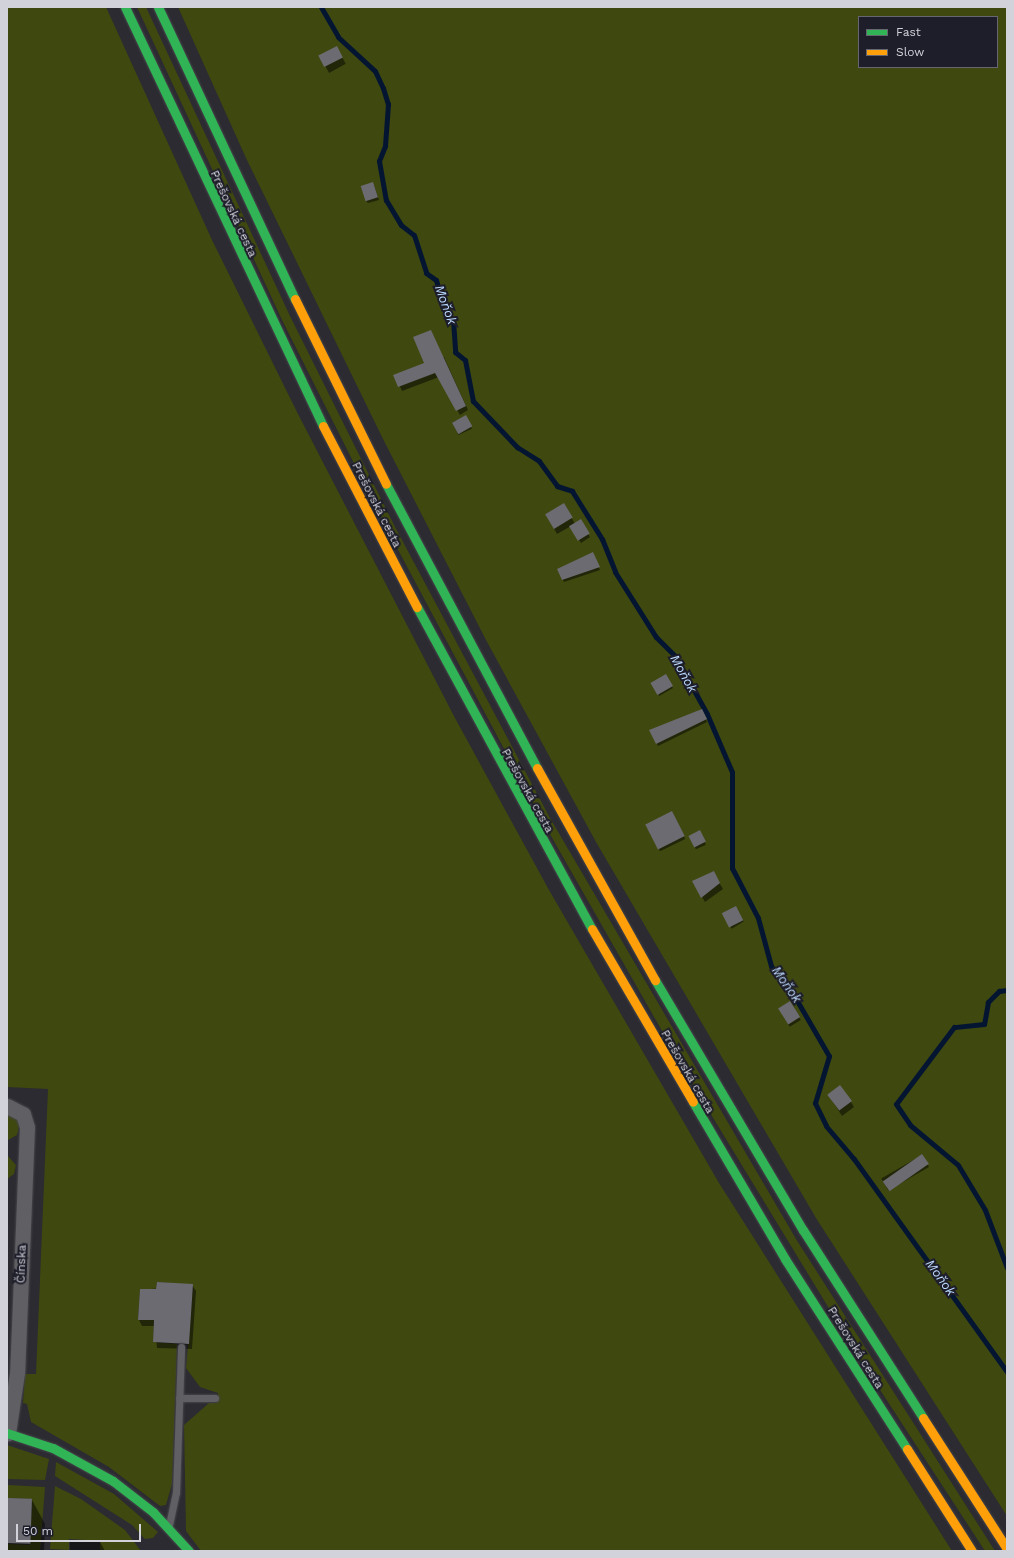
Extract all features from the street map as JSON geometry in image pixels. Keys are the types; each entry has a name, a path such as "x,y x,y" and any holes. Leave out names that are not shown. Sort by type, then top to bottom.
{"main road":[{"name":"Prešovská cesta","path":"124,7 339,460 551,859 785,1259 972,1551"},
{"name":"Prešovská cesta","path":"158,7 261,230 409,530 595,876 807,1237 1007,1549"},
{"path":"8,1433 52,1448 99,1472 139,1500 168,1527 189,1551"}],"street":[{"name":"Čínska","path":"7,1106 23,1114 27,1128 17,1373 8,1433"}],"lane":[{"path":"168,1527 176,1493 181,1347"},
{"path":"180,1398 215,1398"}],"green space":[{"path":"7,7 106,7 212,240 297,412 455,718 549,890 719,1183 952,1551 201,1551 186,1531 184,1425 209,1403 217,1403 218,1393 200,1387 186,1368 193,1285 157,1282 156,1289 140,1289 138,1320 154,1320 153,1342 177,1344 172,1484 166,1505 160,1506 109,1467 31,1422 27,1404 23,1403 25,1374 36,1374 48,1089 7,1087"},
{"path":"137,7 146,7 290,316 394,525 550,818 796,1239 995,1551 985,1551 858,1356 690,1080 543,822 387,529 282,320"},
{"path":"178,7 1007,7 1007,1516 816,1218 596,842 486,640 383,439 246,158"},
{"path":"7,1115 17,1119 19,1127 17,1135 8,1140"},
{"path":"7,1155 16,1165 14,1174 7,1179"},
{"path":"7,1445 49,1459 45,1480 7,1479"},
{"path":"56,1462 114,1494 158,1532 153,1538 145,1539 132,1525 55,1476"},
{"path":"8,1485 45,1487 40,1551 7,1551 7,1544 30,1545 32,1499 8,1498"},
{"path":"55,1486 81,1499 125,1530 141,1551 100,1551 100,1541 69,1539 69,1550 50,1549"}],"building":[{"path":"337,46 343,58 324,67 318,56"},
{"path":"373,182 378,197 366,201 361,186"},
{"path":"431,330 466,406 456,411 435,373 398,387 393,375 424,363 413,337"},
{"path":"466,415 472,426 458,434 452,423"},
{"path":"564,503 573,518 554,529 545,514"},
{"path":"581,519 590,534 578,541 569,526"},
{"path":"593,552 600,567 562,580 557,569"},
{"path":"666,674 673,686 657,695 650,683"},
{"path":"702,709 707,719 656,744 649,730"},
{"path":"672,811 685,836 658,850 645,825"},
{"path":"700,830 706,842 694,847 688,836"},
{"path":"714,871 720,883 701,898 692,881"},
{"path":"736,906 743,920 729,928 722,913"},
{"path":"790,1001 800,1017 788,1025 778,1008"},
{"path":"840,1085 852,1101 839,1111 827,1095"},
{"path":"922,1154 929,1164 890,1191 883,1182"},
{"path":"157,1282 193,1284 189,1344 153,1342 154,1320 138,1320 140,1289 156,1289"},
{"path":"8,1498 32,1499 30,1544 7,1543"}],"waterway":[{"name":"Moňok","path":"321,7 338,37 375,71 383,88 388,104 385,146 379,161 386,200 401,225 414,235 426,273 436,280 446,315 453,320 455,352 465,360 473,401 517,447 539,461 557,486 572,491 602,539 615,572 656,637 675,656 707,714 732,772 732,868 758,918 771,966 792,992 829,1056 815,1103 826,1126 854,1159 1007,1372"},
{"path":"1007,990 999,991 988,1002 984,1024 954,1027 896,1104 910,1125 958,1165 985,1210 1007,1268"}],"traffic: fast":[{"path":"125,7 323,426"},
{"path":"158,7 295,299"},
{"path":"386,484 537,768"},
{"path":"417,607 592,929"},
{"path":"655,980 803,1230 923,1418"},
{"path":"693,1102 785,1259 907,1449"},
{"path":"7,1433 53,1448 113,1481 153,1512 189,1551"}],"traffic: slow":[{"path":"295,299 386,484"},
{"path":"323,426 417,607"},
{"path":"537,768 655,980"},
{"path":"592,929 693,1102"},
{"path":"923,1418 1007,1549"},
{"path":"907,1449 972,1551"}]}
